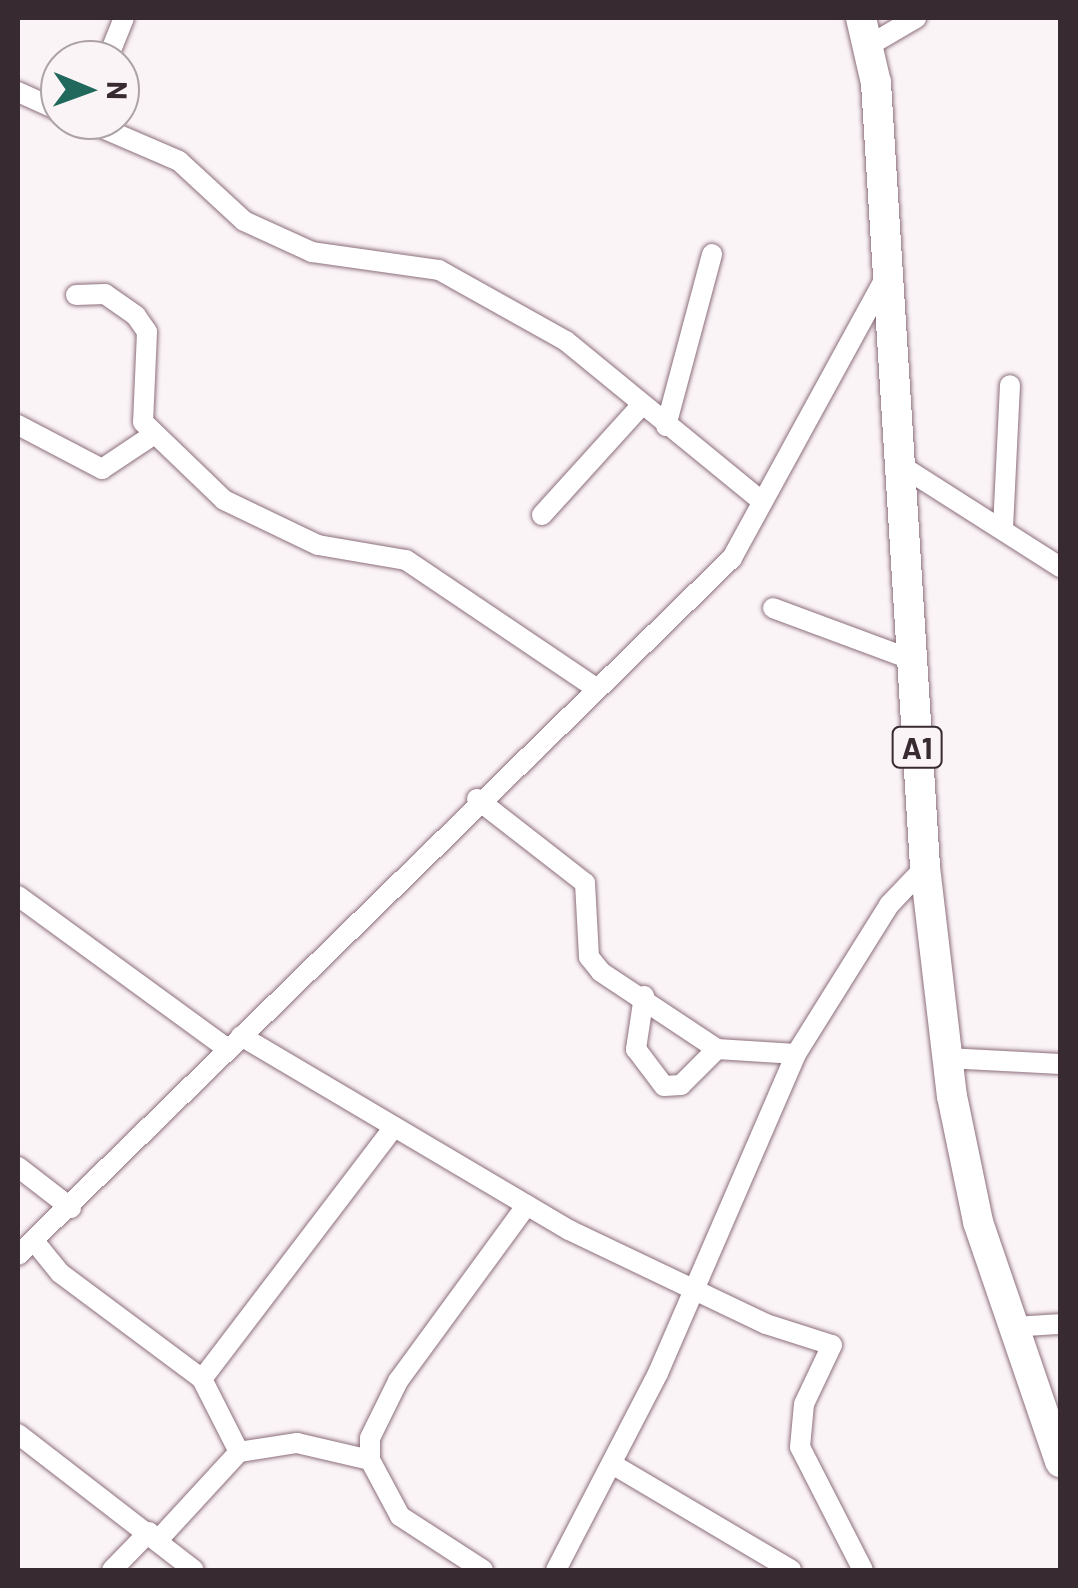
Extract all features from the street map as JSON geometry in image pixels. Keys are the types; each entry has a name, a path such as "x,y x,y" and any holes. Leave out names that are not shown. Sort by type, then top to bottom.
{"highway":[{"name":"A1","path":"865,32 890,269 925,867 947,1058 978,1222 1060,1462"}],"street":[{"path":"865,32 916,18"},
{"path":"131,140 179,160 244,221 312,252 440,270 566,342 638,408 763,502"},
{"path":"666,426 712,254"},
{"path":"240,1452 202,1379 26,1248 71,1208 476,800 732,558 890,269"},
{"path":"76,295 105,294 146,332 144,422 153,435 224,500 318,545 406,560 596,688"},
{"path":"1003,528 1010,385"},
{"path":"542,515 638,408"},
{"path":"18,424 102,469 153,435"},
{"path":"900,465 1060,567"},
{"path":"772,608 910,659"},
{"path":"476,800 585,883 589,957 717,1049 796,1054"},
{"path":"556,1570 695,1291 796,1054 889,905 925,867"},
{"path":"18,896 234,1042 320,1075 393,1128 528,1205 695,1291 832,1345 804,1404 800,1447 863,1570"},
{"path":"644,996 636,1049 664,1086 681,1085 717,1049"},
{"path":"947,1058 1060,1064"},
{"path":"202,1379 393,1128"},
{"path":"18,1167 71,1208"},
{"path":"483,1570 400,1516 370,1460 378,1412 528,1205"},
{"path":"1012,1326 1060,1324"},
{"path":"18,1434 194,1570"},
{"path":"112,1570 240,1452 297,1443 370,1460"},
{"path":"612,1464 791,1570"}]}
